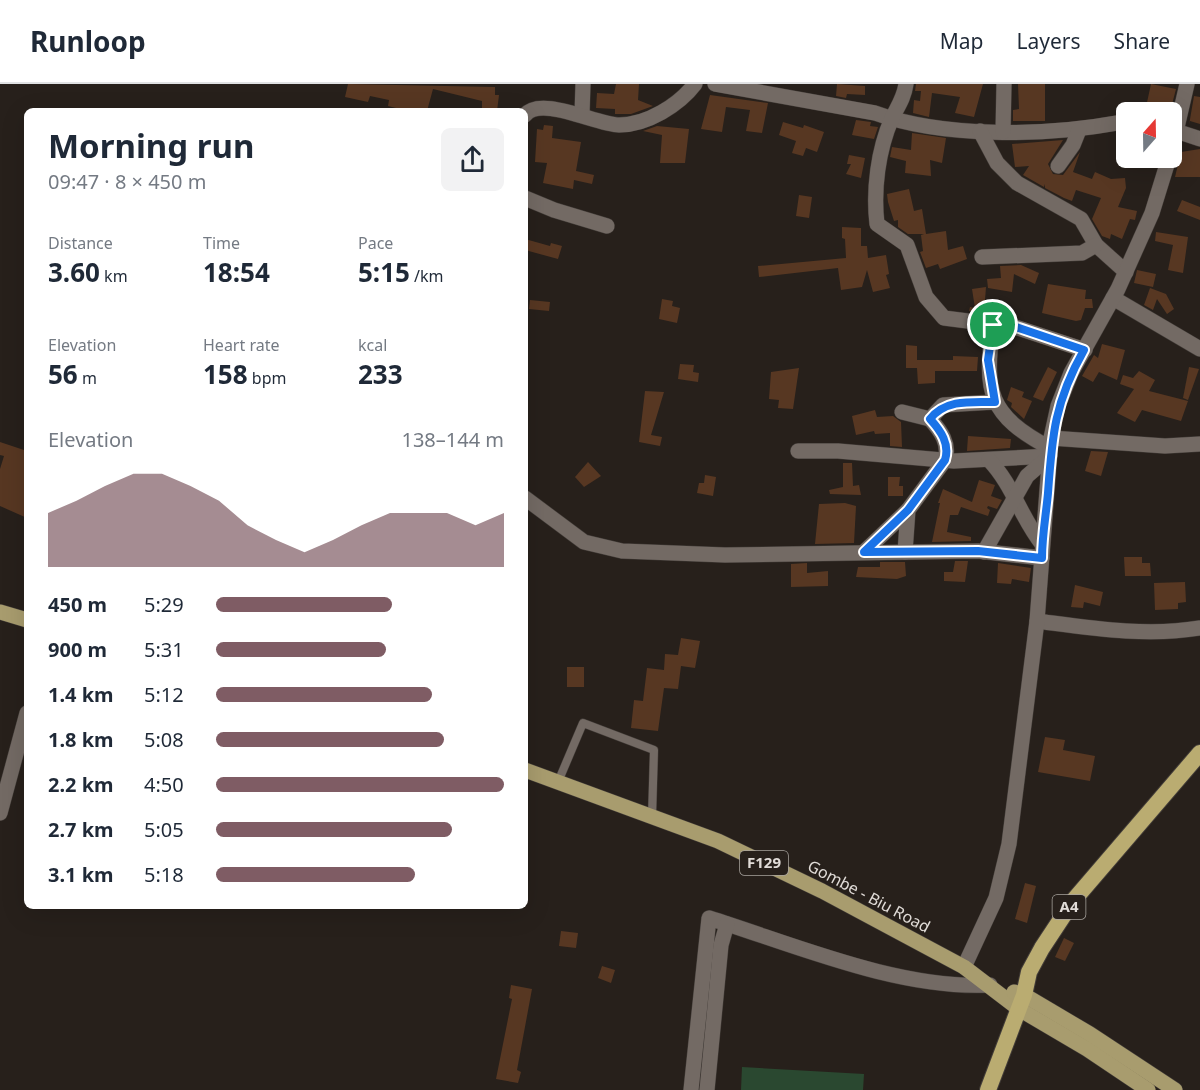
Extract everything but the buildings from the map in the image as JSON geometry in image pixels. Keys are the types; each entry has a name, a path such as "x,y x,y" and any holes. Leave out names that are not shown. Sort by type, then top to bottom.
{"highway":[{"name":"A4","path":"988,1090 1021,1002 1029,972 1073,901 1200,753"}],"main road":[{"path":"0,612 24,619"},
{"name":"Gombe - Biu Road","path":"528,771 718,841 964,967 1021,1002"},
{"name":"F129","path":"1021,1002 1148,1090"},
{"name":"F129","path":"1021,1002 1090,1034 1175,1090"}],"street":[{"path":"582,114 583,84"},
{"path":"528,113 537,108 582,114 619,125 678,104 695,84"},
{"path":"715,84 875,113 892,119 980,131 1078,130 1116,123"},
{"path":"906,84 904,99 892,119 874,199 877,224 907,245 926,297 944,318 1016,327 1084,350"},
{"path":"1003,132 1004,84"},
{"path":"1182,103 1186,84"},
{"path":"1058,166 1073,145 1078,130"},
{"path":"980,131 997,163 1017,183 1081,219 1096,245 1126,272"},
{"path":"1182,133 1200,139"},
{"path":"964,967 996,898 1009,844 1037,621 1050,447 1058,406 1071,373 1126,272 1152,213 1166,168"},
{"path":"528,199 607,226"},
{"path":"982,257 1082,253 1096,245"},
{"path":"1113,298 1200,350"},
{"path":"993,325 988,360 995,402 1011,422 1026,435 1050,447"},
{"path":"930,419 943,405 995,402"},
{"path":"864,552 908,510 945,460 947,453 945,440 930,419 902,412"},
{"path":"798,451 838,451 945,460 990,460 1050,447 1200,444"},
{"path":"984,552 1027,476 1050,447"},
{"path":"990,460 1002,473 1042,551"},
{"path":"528,500 584,542 622,550 725,555 1042,551"},
{"path":"905,552 908,510"},
{"path":"1037,621 1113,631 1173,633 1200,628"},
{"path":"0,813 24,724"},
{"path":"691,1090 709,918 886,974 963,987 990,985"},
{"path":"707,1090 721,945 727,924"}],"lane":[{"path":"558,782 583,723 654,750 652,817"}],"green space":[{"path":"742,1067 864,1074 863,1090 741,1090"}],"route":[{"path":"993,325 1016,327 1084,350 1071,373 1058,406 1051,438 1042,558 978,551 864,552 908,510 919,492 945,460 947,453 945,440 938,427 930,419 943,405 995,402 991,393 988,360 993,325"}]}
